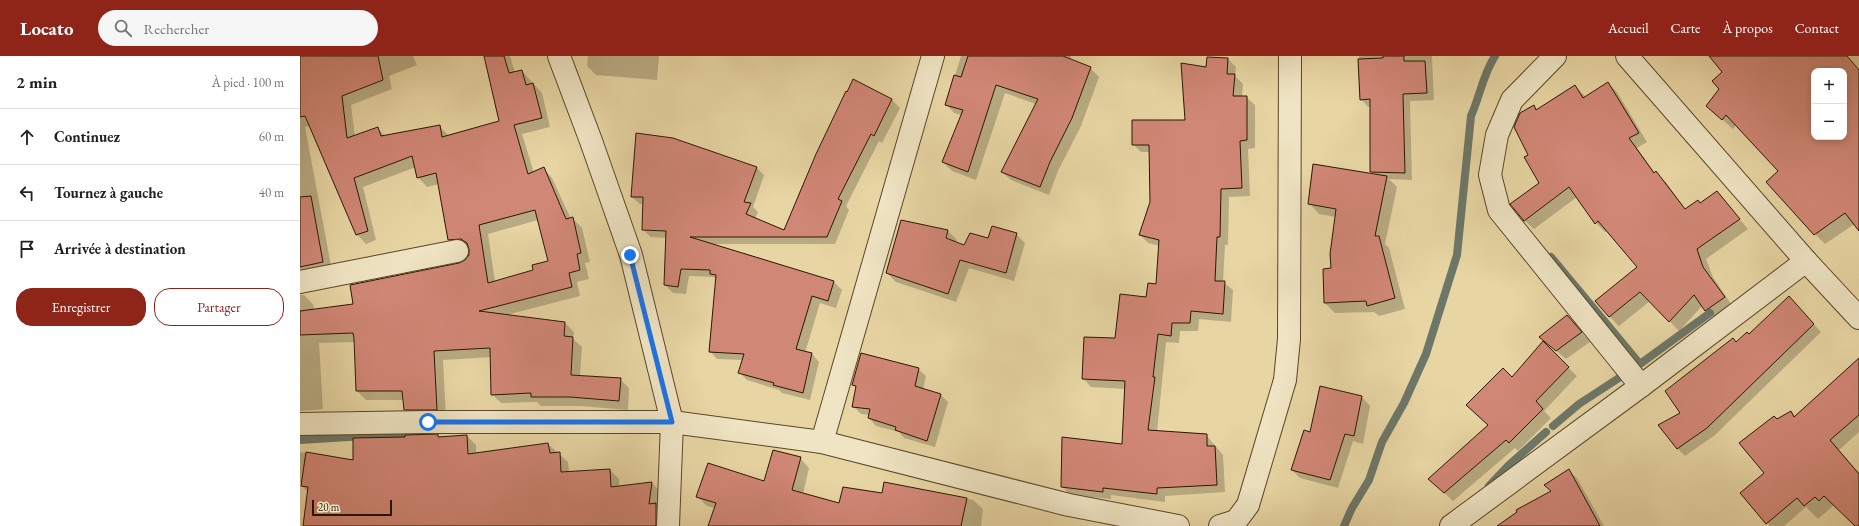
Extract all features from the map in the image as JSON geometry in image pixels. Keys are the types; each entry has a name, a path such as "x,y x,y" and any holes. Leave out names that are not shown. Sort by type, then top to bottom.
{"street":[{"path":"558,56 591,142 630,255 672,422 668,526"},
{"path":"822,442 933,56"},
{"path":"1220,526 1236,521 1248,504 1285,380 1289,339 1290,56"},
{"path":"1555,56 1512,100 1497,135 1490,175 1498,210 1641,386"},
{"path":"1627,56 1806,261 1859,318"},
{"path":"300,282 457,251"},
{"path":"1451,526 1641,386 1806,261"},
{"path":"300,424 428,422 672,422 822,442 1062,503 1178,526"}],"building":[{"path":"300,56 378,56 383,80 342,96 347,138 378,127 381,136 440,125 442,137 499,121 484,56 504,56 509,73 522,70 526,85 533,83 542,118 514,125 528,174 544,167 566,219 573,217 581,253 577,254 580,270 569,273 572,287 479,311 565,322 564,336 573,337 571,375 621,378 619,401 570,397 531,397 531,393 491,395 490,348 434,351 437,410 404,410 402,391 356,391 353,333 300,335 300,311 353,304 350,285 459,263 465,260 469,255 469,249 467,243 461,239 448,240 436,173 417,178 412,156 354,178 368,231 356,235 305,116 300,117","holes":["535,210 548,261 532,265 533,270 488,283 479,225"]},
{"path":"968,56 1063,56 1091,67 1072,118 1050,162 1040,187 1001,172 1038,99 996,85 968,172 942,162 963,110 945,105 954,75 961,77"},
{"path":"1383,56 1404,56 1404,61 1425,61 1427,93 1403,94 1405,173 1370,172 1370,99 1360,100 1358,59 1383,58"},
{"path":"1709,56 1847,56 1859,70 1859,231 1845,213 1814,235 1766,182 1778,171 1726,115 1722,120 1706,106 1719,89 1712,81 1722,72"},
{"path":"1207,57 1228,58 1227,74 1235,74 1233,96 1247,96 1247,140 1240,141 1242,188 1221,189 1220,237 1217,237 1215,281 1225,281 1223,314 1191,311 1190,323 1172,323 1171,336 1158,334 1153,377 1155,377 1148,430 1207,434 1207,446 1215,446 1217,485 1157,488 1157,494 1103,488 1103,492 1061,487 1062,437 1122,444 1125,381 1082,379 1084,337 1115,338 1120,294 1146,297 1148,283 1156,284 1159,240 1139,235 1150,202 1149,145 1132,145 1132,120 1185,120 1181,63 1206,67"},
{"path":"853,79 892,99 874,136 871,134 838,199 842,201 827,237 690,237 834,281 828,301 812,296 796,349 812,353 803,393 738,373 744,354 709,352 716,275 710,274 710,270 681,269 678,287 664,285 666,231 642,230 643,197 631,197 636,133 673,138 757,167 744,202 751,203 746,214 784,230 816,154"},
{"path":"1608,82 1639,133 1629,138 1654,173 1656,171 1685,209 1698,200 1700,203 1717,191 1740,219 1697,249 1703,267 1725,297 1705,311 1694,295 1669,322 1640,292 1609,317 1595,301 1637,267 1598,221 1595,224 1569,187 1524,221 1510,204 1539,183 1524,157 1528,155 1514,127 1520,113 1534,105 1536,110 1575,85 1583,98"},
{"path":"1313,164 1387,176 1375,236 1379,236 1395,298 1367,306 1366,301 1324,303 1323,269 1331,268 1330,254 1336,209 1308,204"},
{"path":"311,196 323,262 300,267 300,197"},
{"path":"901,220 948,230 946,238 964,245 970,233 988,238 992,226 1017,233 1006,273 960,260 948,294 886,273"},
{"path":"1789,296 1814,324 1707,428 1677,449 1658,425 1680,413 1665,391 1733,338 1736,342 1747,332 1749,334"},
{"path":"1567,315 1582,332 1556,351 1539,337"},
{"path":"1543,341 1569,367 1536,401 1543,409 1509,443 1506,440 1444,493 1428,479 1488,425 1466,405 1503,368 1512,377"},
{"path":"861,353 919,368 915,386 941,394 927,441 895,430 896,427 868,418 870,409 852,407 856,386 852,385"},
{"path":"1859,358 1859,415 1830,440 1859,474 1859,526 1855,526 1824,496 1819,501 1815,497 1804,506 1797,498 1766,524 1740,493 1764,473 1739,443 1774,416 1777,419 1791,411 1794,417"},
{"path":"1320,386 1362,396 1354,436 1345,434 1330,480 1291,470 1304,430 1310,432"},
{"path":"438,434 438,437 467,435 468,454 548,443 550,453 560,452 561,472 610,469 611,487 652,482 649,504 656,503 656,526 303,526 308,487 301,486 306,452 353,460 353,438 405,437 405,435"},
{"path":"773,450 801,457 792,490 839,503 843,487 882,493 884,482 967,498 961,526 708,526 716,503 696,497 708,463 764,481"},
{"path":"1569,469 1600,526 1497,526 1517,512 1516,510 1551,491 1544,485"}],"waterway":[{"path":"1344,526 1352,508 1369,480 1382,442 1404,403 1426,354 1457,255 1471,116 1487,70 1495,56"},
{"path":"1551,257 1640,364 1710,313"},
{"path":"1553,426 1579,404 1625,374 1622,371"},
{"path":"1489,486 1509,465 1546,432"},
{"path":"300,440 414,433"}],"route":[{"path":"428,422 672,422 630,255"}]}
